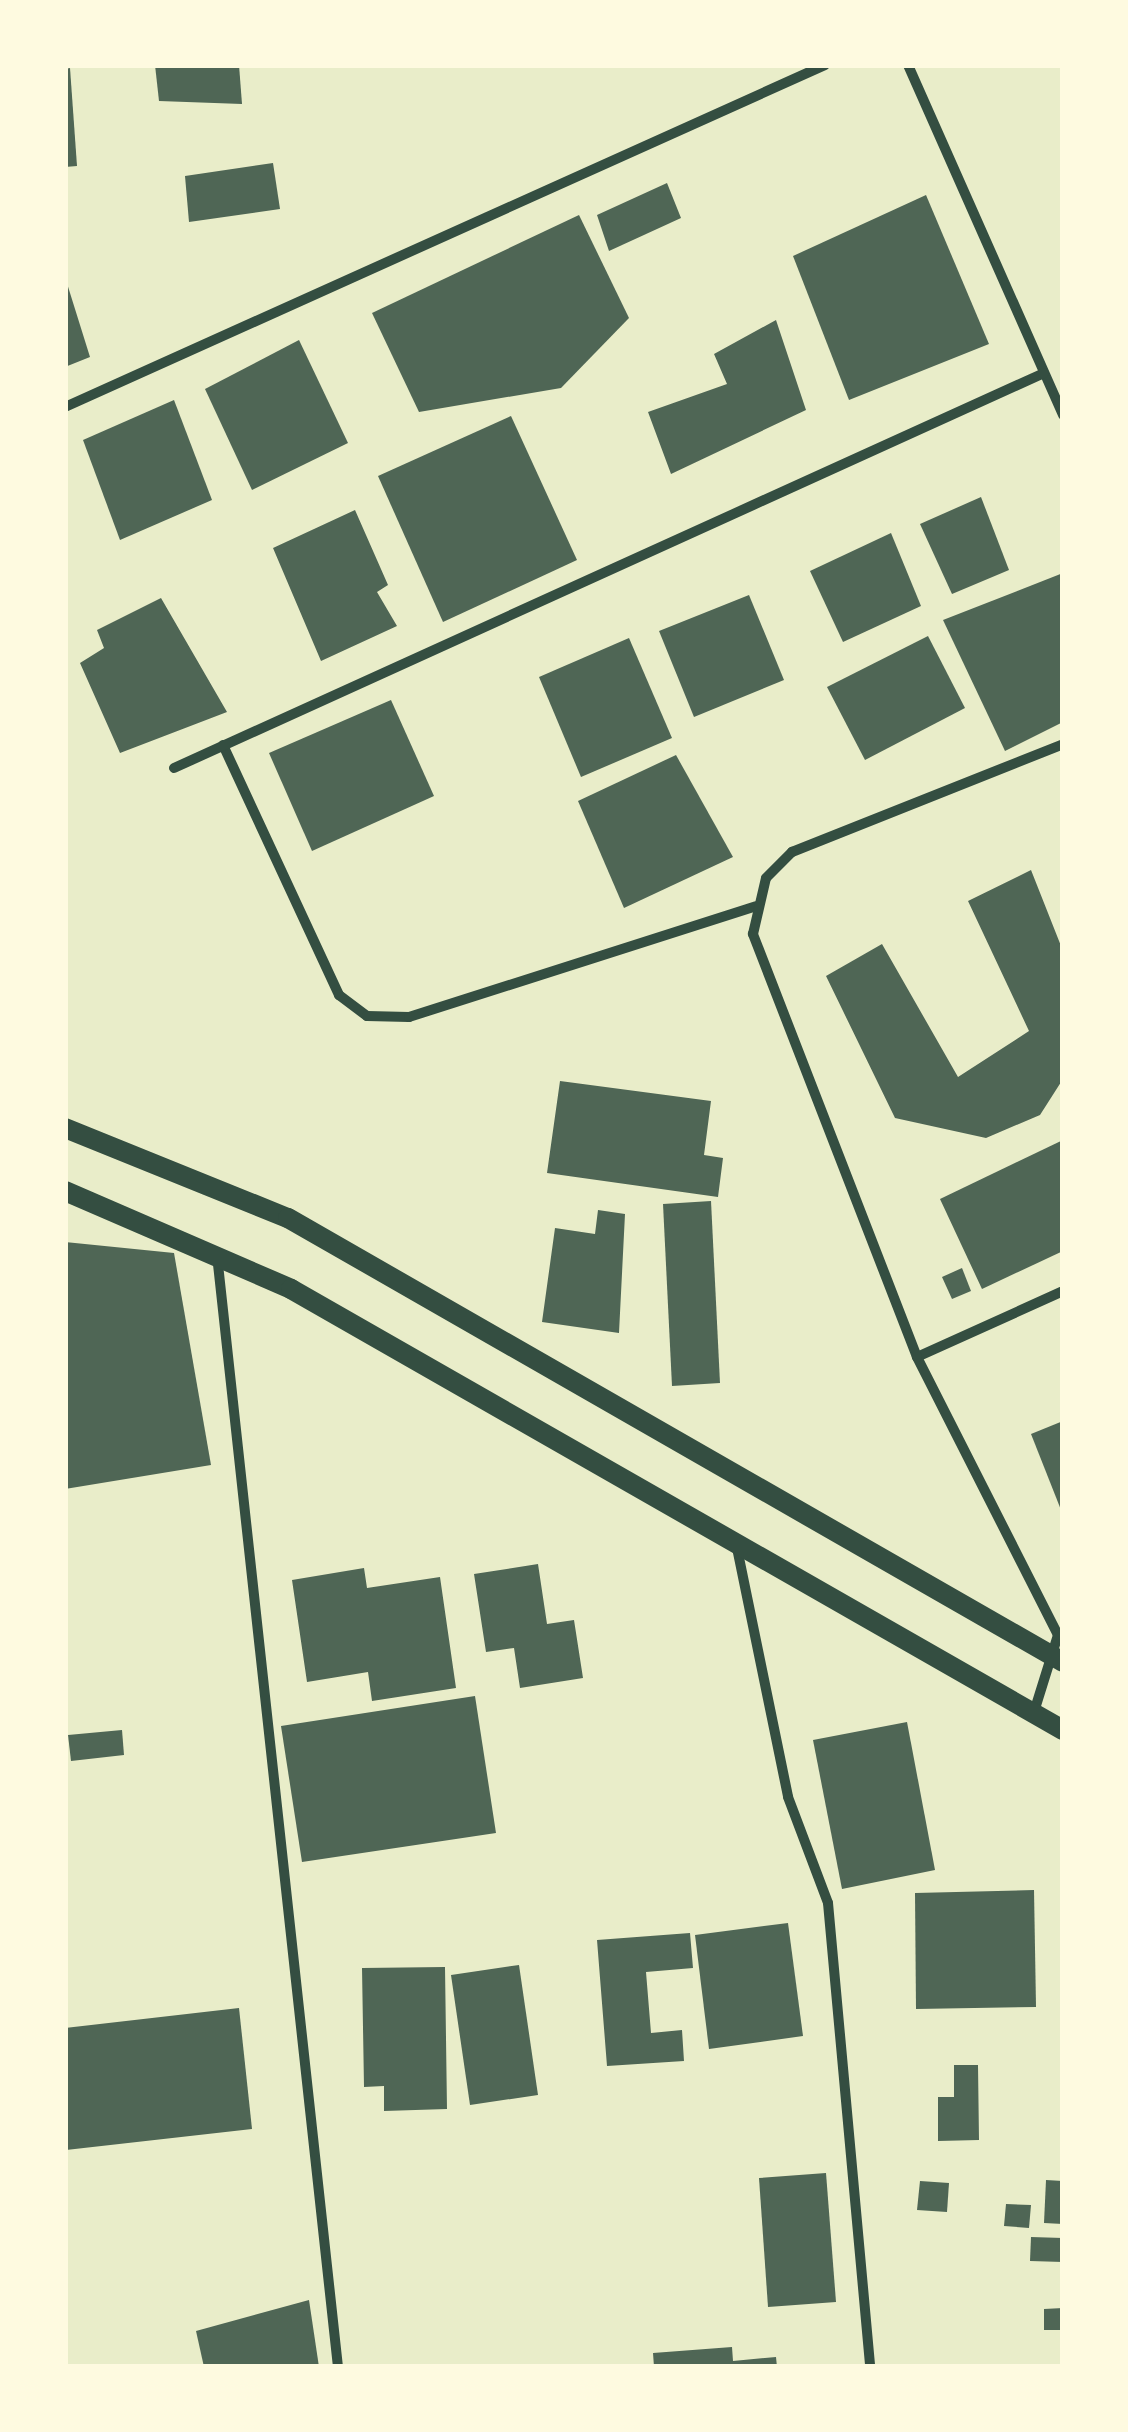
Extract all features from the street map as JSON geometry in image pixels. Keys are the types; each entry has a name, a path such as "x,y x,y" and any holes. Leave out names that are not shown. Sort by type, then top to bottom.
{"main road":[{"path":"65,1128 288,1218 1059,1646"},
{"path":"65,1192 216,1253 736,1542 1063,1730"}],"street":[{"path":"65,407 825,65"},
{"path":"908,65 1063,415"},
{"path":"174,768 1044,372"},
{"path":"223,744 339,996 367,1016 409,1017 756,906"},
{"path":"1034,1712 1059,1646 917,1357 763,968 756,906 766,878 792,852 1063,744"},
{"path":"216,1253 338,2367"},
{"path":"917,1357 1063,1291"},
{"path":"736,1542 788,1797 828,1902 870,2367"}],"building":[{"path":"155,65 239,65 242,104 159,101"},
{"path":"70,68 77,166 65,167 65,69"},
{"path":"273,163 280,209 189,222 185,176"},
{"path":"667,183 681,218 609,251 597,215"},
{"path":"926,195 989,344 849,400 793,256"},
{"path":"579,215 629,318 561,388 419,412 372,313"},
{"path":"65,277 90,357 65,367"},
{"path":"776,320 806,410 671,474 648,412 727,384 714,354"},
{"path":"299,340 348,443 252,490 205,389"},
{"path":"174,400 212,500 120,540 83,440"},
{"path":"511,416 577,560 443,622 378,476"},
{"path":"981,497 1009,570 952,594 920,524"},
{"path":"355,510 388,585 377,592 397,626 321,661 273,548"},
{"path":"891,533 921,606 843,642 810,571"},
{"path":"1063,573 1063,722 1005,751 943,620"},
{"path":"749,595 784,680 694,717 659,631"},
{"path":"161,598 227,712 120,753 80,663 104,648 97,630"},
{"path":"928,636 965,708 865,760 827,687"},
{"path":"629,638 672,738 581,777 539,677"},
{"path":"391,700 434,796 312,851 269,753"},
{"path":"676,755 733,857 624,908 578,801"},
{"path":"1031,870 1063,951 1063,1079 1040,1115 986,1138 895,1118 826,976 882,944 958,1077 1029,1031 968,901"},
{"path":"560,1081 711,1101 704,1155 723,1158 718,1197 547,1173"},
{"path":"1063,1140 1063,1251 982,1289 940,1199"},
{"path":"711,1201 720,1383 672,1386 663,1204"},
{"path":"598,1210 625,1214 619,1333 542,1322 555,1228 595,1234"},
{"path":"65,1242 174,1253 211,1465 65,1489"},
{"path":"962,1268 971,1291 952,1299 942,1277"},
{"path":"1063,1421 1063,1515 1031,1434"},
{"path":"538,1564 547,1624 574,1620 583,1678 520,1688 514,1648 486,1652 474,1574"},
{"path":"364,1568 367,1588 440,1577 456,1688 372,1701 368,1672 307,1682 292,1580"},
{"path":"475,1696 496,1833 302,1862 281,1726"},
{"path":"907,1722 935,1870 842,1889 813,1740"},
{"path":"122,1730 124,1755 71,1761 68,1735"},
{"path":"1034,1890 1036,2007 916,2009 915,1893"},
{"path":"788,1923 803,2036 709,2049 695,1935"},
{"path":"690,1933 693,1968 646,1972 651,2033 682,2030 684,2061 607,2066 597,1940"},
{"path":"519,1965 538,2095 470,2105 451,1975"},
{"path":"445,1967 447,2109 384,2111 384,2086 364,2087 362,1968"},
{"path":"239,2008 252,2129 66,2150 65,2028"},
{"path":"954,2065 978,2065 979,2140 938,2141 938,2097 954,2097"},
{"path":"826,2173 836,2302 768,2307 759,2178"},
{"path":"1046,2180 1063,2181 1063,2224 1044,2223"},
{"path":"920,2181 949,2183 947,2212 917,2210"},
{"path":"1006,2204 1031,2205 1029,2228 1004,2226"},
{"path":"1031,2237 1063,2238 1063,2262 1030,2261"},
{"path":"309,2300 319,2367 204,2367 196,2331"},
{"path":"1063,2308 1063,2330 1044,2330 1044,2309"},
{"path":"732,2347 733,2361 776,2357 777,2367 654,2367 653,2353"}]}
